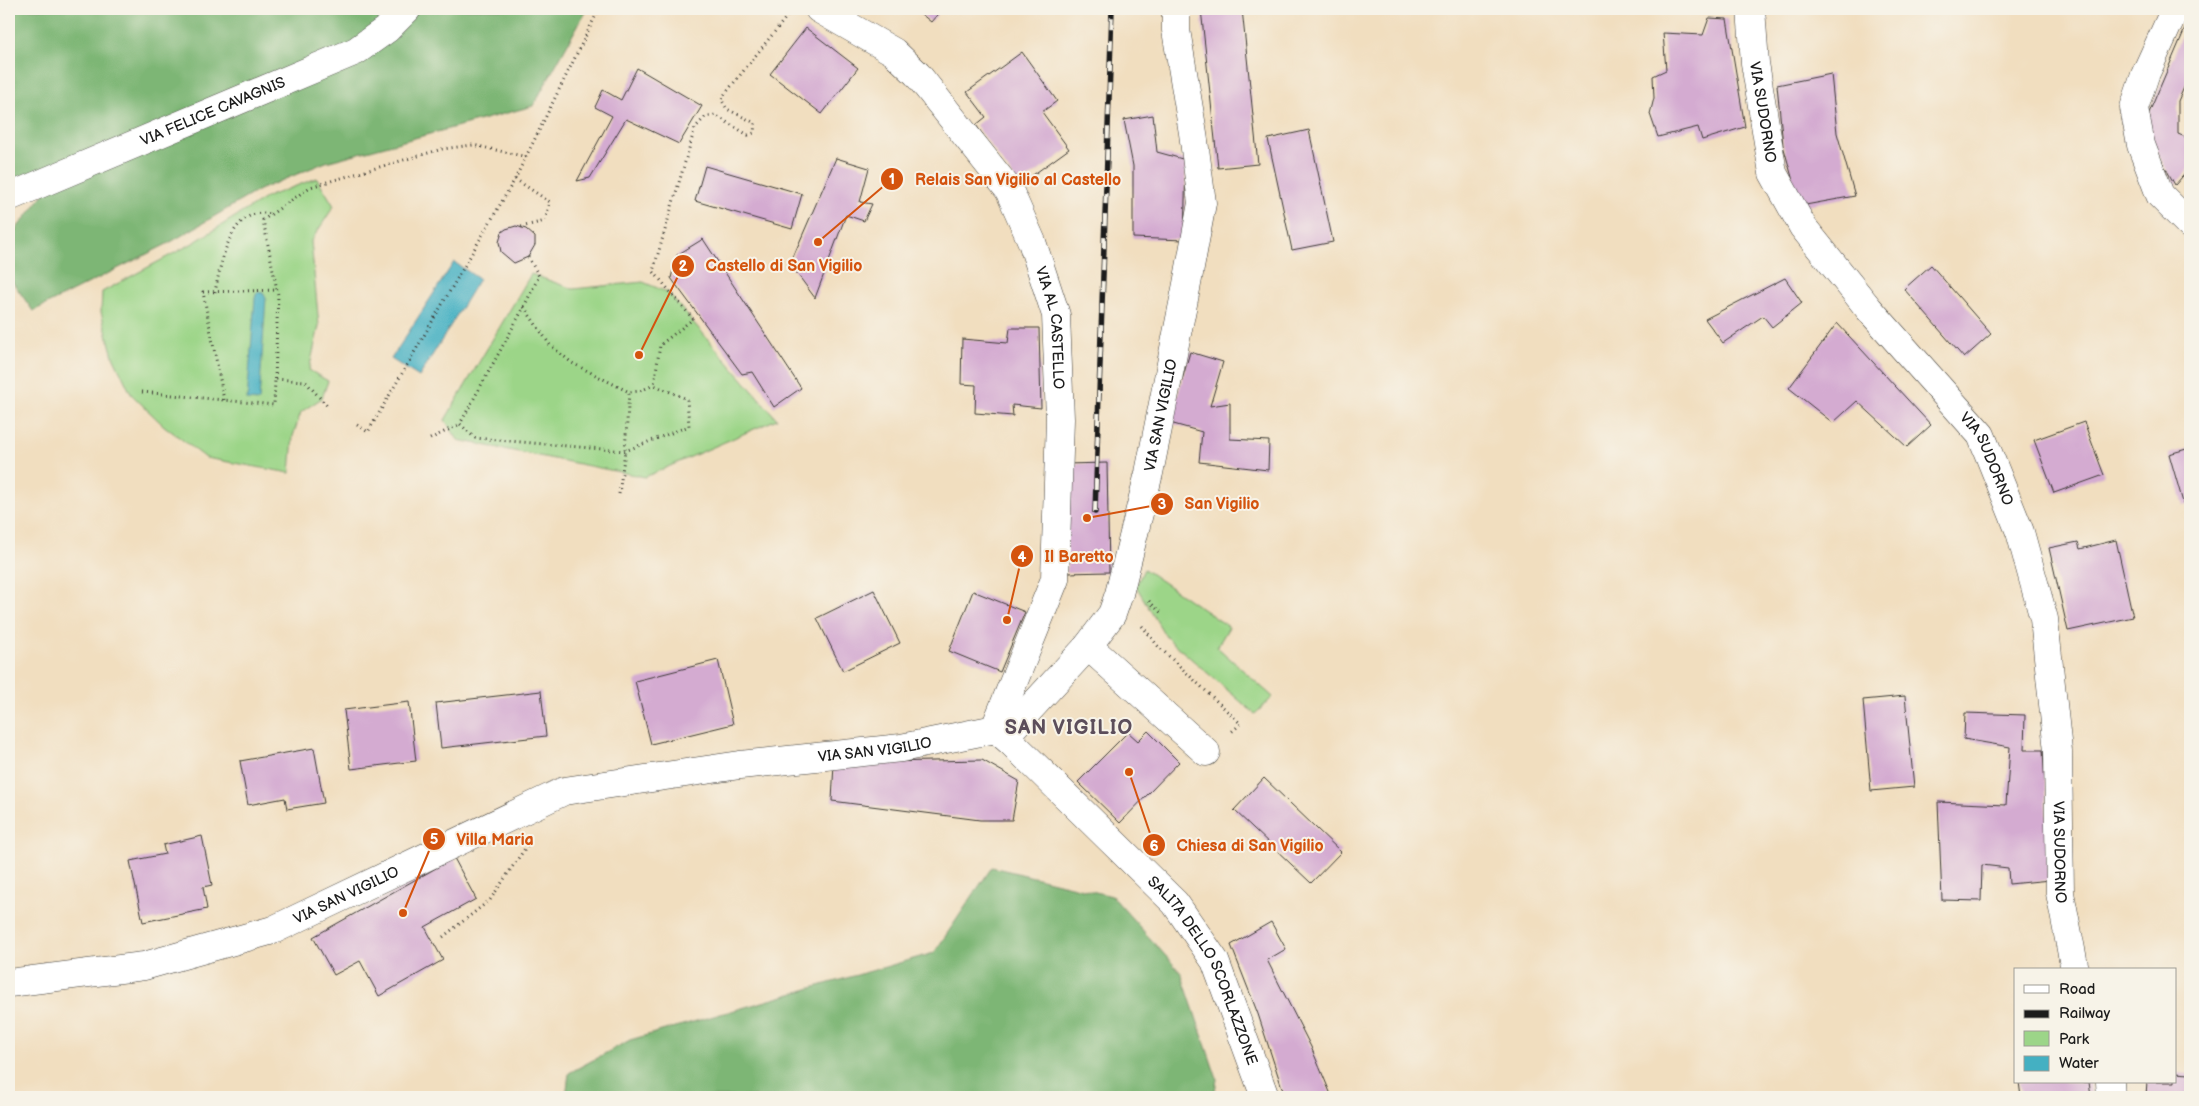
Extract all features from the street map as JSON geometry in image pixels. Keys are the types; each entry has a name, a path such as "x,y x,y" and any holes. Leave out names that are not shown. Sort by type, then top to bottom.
{"street":[{"name":"VIA FELICE CAVAGNIS","path":"9,197 356,50 387,30 407,9"},
{"name":"VIA AL CASTELLO","path":"819,9 894,52 917,74 1009,190 1032,242 1056,315 1060,419 1055,579 995,728"},
{"name":"VIA SAN VIGILIO","path":"9,983 144,966 273,930 564,791 740,765 901,748 1015,725 1088,646 1112,614 1119,594 1149,473 1188,284 1202,203 1176,30 1176,9"},
{"name":"VIA SUDORNO","path":"1751,9 1755,63 1773,173 1803,227 1869,309 1981,435 2020,532 2044,619 2058,751 2060,893 2075,968"},
{"path":"2175,9 2145,75 2134,108 2141,145 2160,194 2190,226"},
{"path":"1088,646 1206,752"},
{"name":"SALITA DELLO SCORLAZZONE","path":"995,728 1175,903 1215,961 1265,1097"},
{"path":"2110,1084 2111,1097"}],"path":[{"path":"357,425 368,432 405,369 527,157 599,9"},
{"path":"654,385 660,346 693,319 653,271 695,128 705,117 715,115 748,135 754,134 755,123 726,109 721,100 793,9"},
{"path":"142,392 274,405 278,290 263,220 310,187 442,149 473,145 527,157"},
{"path":"515,179 550,202 545,221 521,226"},
{"path":"215,292 225,249 242,221 260,212 271,214"},
{"path":"430,439 460,424 524,307 539,276 528,257"},
{"path":"224,400 203,292 278,290"},
{"path":"460,424 475,438 625,451 689,426 687,399 654,385 640,391 629,392 572,363 550,345 524,307"},
{"path":"275,379 305,382 329,408"},
{"path":"619,494 625,451 629,392"},
{"path":"1119,594 1158,646 1241,724 1206,752"},
{"path":"444,937 490,900 532,838"}],"green space":[{"path":"9,9 587,9 533,106 326,162 259,190 169,243 33,311 9,277 9,238 68,164 9,181"},
{"path":"317,178 334,206 311,241 319,326 309,370 328,381 322,398 301,412 293,436 290,473 206,458 163,425 131,394 113,356 101,312 102,292 193,243 267,197"},
{"path":"531,274 573,289 643,282 667,292 777,419 645,477 458,440 445,420"},
{"path":"1144,569 1229,627 1217,647 1273,697 1255,714 1166,637 1136,586"},
{"path":"992,867 1112,896 1181,973 1217,1079 1214,1097 566,1097 569,1073 630,1040 934,953"}],"water":[{"path":"454,262 479,279 419,377 391,359"},
{"path":"257,292 263,293 266,298 259,401 247,400"}],"building":[{"path":"915,9 942,9 931,22"},
{"path":"1201,9 1242,9 1258,164 1218,168"},
{"path":"2190,17 2190,74 2178,101 2178,134 2190,139 2190,168 2175,185 2143,127"},
{"path":"1709,18 1727,19 1745,127 1702,140 1698,127 1658,137 1650,114 1654,98 1653,76 1666,70 1663,33 1703,35"},
{"path":"806,28 858,68 822,114 770,74"},
{"path":"1022,52 1057,101 1042,112 1069,149 1019,185 976,125 986,117 967,92"},
{"path":"637,68 702,106 679,144 626,119 590,178 577,181 612,116 595,107 603,90 621,100"},
{"path":"1831,74 1837,133 1855,196 1800,206 1783,145 1777,85"},
{"path":"1153,115 1157,152 1186,160 1184,240 1133,238 1133,166 1124,120"},
{"path":"1309,130 1333,242 1292,250 1268,139"},
{"path":"836,158 869,168 860,202 872,204 864,221 846,215 815,298 790,264"},
{"path":"705,166 802,194 792,229 695,201"},
{"path":"516,226 526,229 535,237 535,245 528,257 514,263 501,252 499,242 502,232"},
{"path":"703,239 801,388 774,407 752,372 742,374 671,278 677,255"},
{"path":"1931,265 1991,334 1964,358 1904,289"},
{"path":"1785,278 1802,303 1772,327 1763,316 1723,343 1705,319"},
{"path":"1837,323 1931,425 1907,447 1857,401 1833,423 1789,388"},
{"path":"1010,328 1039,328 1041,408 1012,405 1013,416 975,413 976,385 961,384 962,339 1008,343"},
{"path":"1190,352 1223,362 1210,406 1230,403 1230,439 1269,441 1268,470 1199,462 1202,432 1170,423"},
{"path":"2084,422 2104,475 2054,493 2034,440"},
{"path":"2190,448 2190,504 2184,506 2169,454"},
{"path":"1107,463 1109,572 1067,573 1065,464"},
{"path":"2116,540 2133,617 2068,631 2049,548 2078,542 2080,549"},
{"path":"874,590 900,643 843,671 817,618"},
{"path":"973,591 1025,612 1000,672 949,651"},
{"path":"718,660 733,724 651,744 635,681"},
{"path":"541,691 546,736 441,748 436,703"},
{"path":"1905,696 1914,787 1871,791 1863,700"},
{"path":"409,702 416,761 351,769 344,710"},
{"path":"1965,713 2025,715 2024,750 2043,750 2050,880 2009,884 2008,868 1982,865 1981,901 1942,900 1938,802 2006,805 2010,747 1964,739"},
{"path":"1148,731 1179,762 1120,823 1078,782 1128,732 1138,741"},
{"path":"314,748 324,803 287,809 285,798 248,805 240,761"},
{"name":"SAN VIGILIO","path":"982,760 1019,781 1012,820 980,820 832,801 834,763"},
{"path":"1264,778 1341,852 1311,883 1234,810"},
{"path":"202,836 212,885 203,887 207,909 143,922 130,861 165,854 163,845"},
{"path":"454,858 476,899 425,927 443,960 379,996 360,961 334,975 313,937"},
{"path":"1271,922 1286,949 1267,960 1311,1047 1332,1097 1285,1097 1258,1014 1231,945"},
{"path":"2176,1073 2190,1074 2190,1097 2146,1097 2147,1084 2176,1084"},
{"path":"2019,1084 2089,1084 2091,1097 2021,1097"}],"railway":[{"path":"1095,512 1112,9"}],"place":[{"name":"Relais San Vigilio al Castello","path":"818,242"},
{"name":"Castello di San Vigilio","path":"639,355"},
{"name":"San Vigilio","path":"1087,518"},
{"name":"Il Baretto","path":"1007,620"},
{"name":"Chiesa di San Vigilio","path":"1129,772"},
{"name":"Villa Maria","path":"403,913"}],"district":[{"name":"SAN VIGILIO","path":"1069,727"}]}
